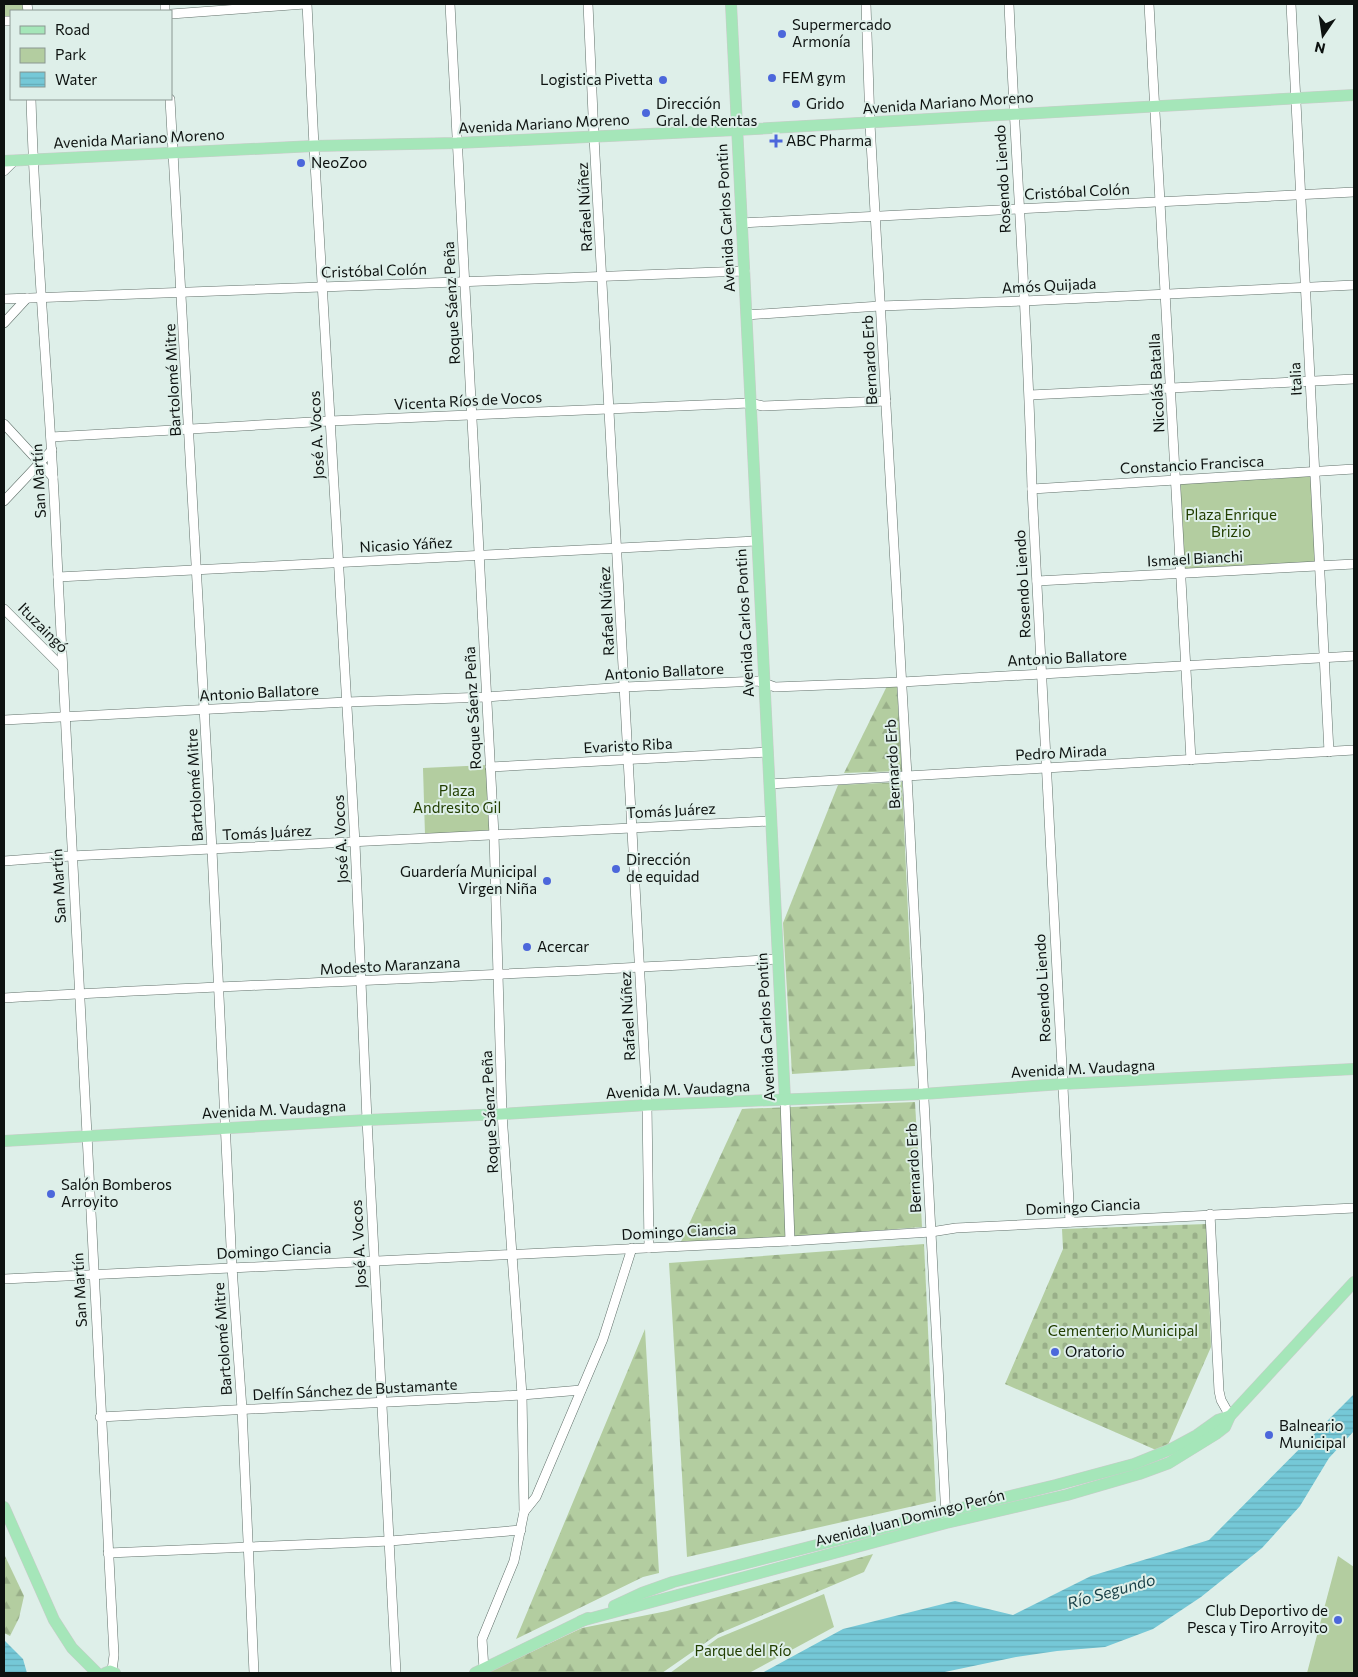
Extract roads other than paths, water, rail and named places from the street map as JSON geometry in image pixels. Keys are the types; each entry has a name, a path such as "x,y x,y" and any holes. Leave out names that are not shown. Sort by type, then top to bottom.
{"main road":[{"name":"Avenida Carlos Pontin","path":"731,4 736,130 745,271 749,403 785,1100"},
{"name":"Avenida Mariano Moreno","path":"9,161 314,146 457,143 870,124 1354,95"},
{"name":"Avenida M. Vaudagna","path":"4,1141 647,1105 924,1094 1062,1084 1354,1069"},
{"name":"Avenida Juan Domingo Perón","path":"480,1671 642,1593 674,1582 946,1517 1134,1464 1171,1449 1218,1420 1230,1416 1354,1282"},
{"path":"4,1507 54,1620 72,1648 97,1673"},
{"path":"72,1648 110,1673"}],"street":[{"path":"172,14 306,4"},
{"name":"José A. Vocos","path":"306,4 355,843 367,1120 396,1673"},
{"name":"Roque Sáenz Peña","path":"450,4 494,835 502,1114 522,1395 524,1512 522,1530 514,1561 482,1639 480,1671"},
{"name":"Rafael Núñez","path":"588,4 647,1105 649,1248"},
{"name":"Bernardo Erb","path":"866,4 870,124 902,682 946,1517"},
{"name":"Rosendo Liendo","path":"1009,4 1030,395 1036,582 1070,1222"},
{"name":"Nicolás Batalla","path":"1149,4 1191,760"},
{"name":"Italia","path":"1291,4 1329,752"},
{"name":"San Martín","path":"31,100 32,160 52,450 92,1274 114,1655 110,1673"},
{"name":"Bartolomé Mitre","path":"170,100 212,850 232,1267 242,1409 254,1673"},
{"path":"4,171 9,161"},
{"name":"Cristóbal Colón","path":"742,223 1354,192"},
{"name":"Cristóbal Colón","path":"4,298 745,271"},
{"name":"Amós Quijada","path":"746,315 880,306 1354,285"},
{"path":"4,323 27,298"},
{"path":"1030,395 1354,379"},
{"name":"Vicenta Ríos de Vocos","path":"51,437 330,421 610,408 749,403 763,406 886,401"},
{"path":"4,424 53,476"},
{"path":"4,501 52,450"},
{"name":"Constancio Francisca","path":"1032,489 1354,470"},
{"name":"Nicasio Yáñez","path":"58,577 756,541"},
{"name":"Ismael Bianchi","path":"1036,582 1354,564"},
{"name":"Ituzaingó","path":"4,609 62,667"},
{"name":"Antonio Ballatore","path":"4,720 347,702 486,697 625,687 758,681 775,687 902,682 1354,656"},
{"name":"Pedro Mirada","path":"769,784 1354,750"},
{"name":"Evaristo Riba","path":"490,767 767,752"},
{"name":"Tomás Juárez","path":"4,861 771,821"},
{"name":"Modesto Maranzana","path":"4,998 219,986 361,982 640,968 778,959"},
{"name":"Avenida Carlos Pontin","path":"785,1100 790,1241"},
{"name":"Domingo Ciancia","path":"4,1279 790,1241 930,1232 956,1228 1354,1208"},
{"path":"1210,1214 1219,1391 1220,1400 1230,1416"},
{"path":"524,1512 536,1497 603,1339 632,1248"},
{"name":"Delfín Sánchez de Bustamante","path":"100,1417 522,1395 581,1390"},
{"path":"108,1553 390,1541 522,1530"}],"water":[{"name":"Río Segundo","path":"1354,1394 1354,1431 1329,1458 1300,1506 1262,1548 1201,1597 1153,1629 1105,1647 1016,1657 940,1673 762,1673 843,1629 955,1601 1013,1615 1091,1576 1209,1540"},
{"path":"4,1640 23,1659 27,1673 4,1673"}],"place":[{"name":"Supermercado Armonía","path":"782,34"},
{"name":"FEM gym","path":"772,78"},
{"name":"Logistica Pivetta","path":"663,80"},
{"name":"Grido","path":"796,104"},
{"name":"Dirección Gral. de Rentas","path":"646,113"},
{"name":"ABC Pharma","path":"776,141"},
{"name":"NeoZoo","path":"301,163"},
{"name":"Dirección de equidad","path":"616,869"},
{"name":"Guardería Municipal Virgen Niña","path":"547,881"},
{"name":"Acercar","path":"527,947"},
{"name":"Salón Bomberos Arroyito","path":"51,1194"},
{"name":"Oratorio","path":"1055,1352"},
{"name":"Balneario Municipal","path":"1269,1435"},
{"name":"Club Deportivo de Pesca y Tiro Arroyito","path":"1338,1620"}],"park label":[{"name":"Plaza Enrique Brizio","path":"1231,524"},
{"name":"Plaza Andresito Gil","path":"457,800"},
{"name":"Cementerio Municipal","path":"1123,1331"},
{"name":"Parque del Río","path":"743,1651"}]}
